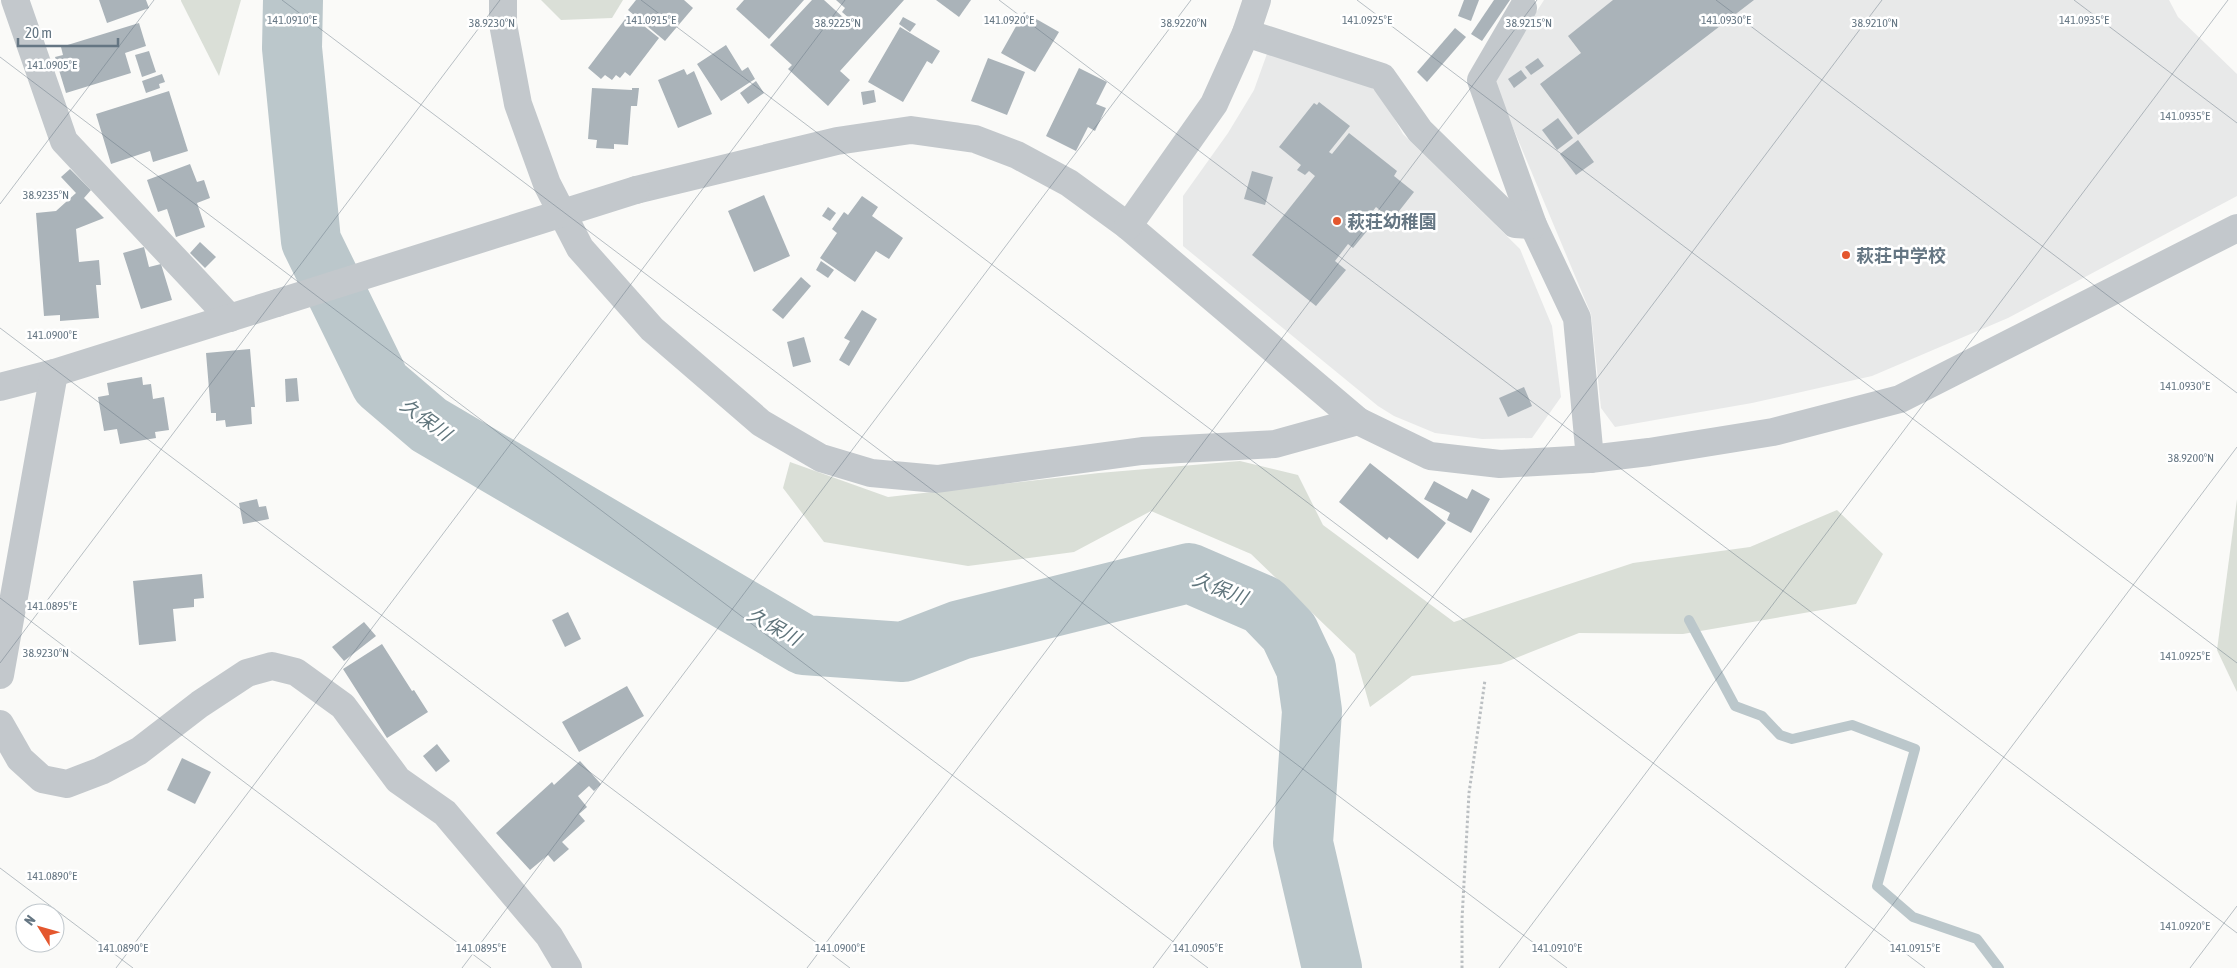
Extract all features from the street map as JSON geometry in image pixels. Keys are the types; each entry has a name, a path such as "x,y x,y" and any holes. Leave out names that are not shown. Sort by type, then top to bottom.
{"street":[{"path":"15,0 64,141 230,318"},
{"path":"503,0 504,24 518,104 547,184 580,248 660,335 761,423 821,458 872,473 937,479 1142,451 1275,444 1358,421"},
{"path":"1128,226 1214,104 1246,33 1257,0"},
{"path":"1524,8 1481,80 1533,225 1577,318 1590,458"},
{"path":"1246,33 1382,77 1420,131 1433,145 1515,224 1533,225"},
{"path":"0,387 54,373 636,190 837,142 910,130 975,139 1017,155 1069,183 1128,226 1358,421 1430,456 1500,464 1590,458 1773,432 1900,399 2237,228"},
{"path":"0,675 54,373"},
{"path":"0,724 20,759 42,778 68,784 101,771 139,751 200,704 247,673 272,666 296,672 344,706 398,780 445,813 549,936 568,968"}],"path":[{"path":"1462,968 1462,919 1469,793 1485,680"}],"shaded area":[{"path":"241,0 219,76 181,1"},
{"path":"541,0 623,0 612,18 561,20"},
{"name":"萩荘中学校","path":"1544,0 2169,0 2178,17 2237,74 2237,196 2008,318 1872,376 1752,403 1615,427 1601,408 1591,314 1493,80"},
{"name":"萩荘幼稚園","path":"1268,51 1366,84 1381,95 1403,134 1520,249 1552,326 1561,397 1532,438 1482,439 1435,433 1394,416 1378,406 1183,246 1183,196 1228,133 1254,90"},
{"path":"1240,461 1298,475 1323,525 1454,622 1633,563 1750,547 1837,510 1883,554 1856,604 1683,634 1579,633 1501,664 1412,676 1370,707 1355,654 1251,554 1151,511 1074,552 968,566 824,542 783,488 790,462 888,497 1099,473"},
{"path":"2237,499 2237,692 2217,650"}],"building":[{"path":"99,0 146,0 149,8 107,23"},
{"path":"636,0 684,0 693,8 665,41 628,10"},
{"path":"744,0 804,0 769,39 736,9"},
{"path":"812,0 824,0 856,29 858,26 842,12 845,8 836,0 904,0 840,71 850,80 828,106 788,69 792,65 770,45"},
{"path":"936,0 971,0 959,17"},
{"path":"1464,0 1479,0 1471,21 1458,16"},
{"path":"1494,0 1510,0 1482,41 1471,34"},
{"path":"1613,0 1754,0 1578,135 1540,84 1581,53 1568,36"},
{"path":"1024,12 1059,32 1035,72 1001,53"},
{"path":"629,14 659,38 630,76 625,72 620,78 616,75 612,80 605,75 601,79 588,68"},
{"path":"903,17 916,24 910,32 899,24"},
{"path":"139,23 146,46 125,53 131,73 66,93 55,57 63,55 61,47"},
{"path":"900,27 940,51 932,64 927,61 903,102 868,82"},
{"path":"1455,28 1466,37 1427,82 1417,72"},
{"path":"726,45 742,71 748,67 755,79 721,101 697,64"},
{"path":"149,51 156,72 142,77 135,55"},
{"path":"988,58 1025,72 1007,115 971,101"},
{"path":"1538,58 1544,66 1531,75 1525,67"},
{"path":"1079,68 1107,82 1096,104 1106,108 1095,131 1088,127 1076,151 1046,136"},
{"path":"684,69 687,75 694,71 712,114 678,128 658,80"},
{"path":"1521,70 1527,78 1514,88 1508,79"},
{"path":"162,74 165,82 159,84 160,88 146,93 142,81"},
{"path":"756,81 764,93 748,104 740,93"},
{"path":"592,88 632,90 632,88 639,88 637,106 631,106 628,145 614,144 614,149 596,148 597,140 588,139"},
{"path":"874,90 876,102 863,105 861,92"},
{"path":"169,91 188,151 153,162 150,151 111,164 96,114"},
{"path":"1319,102 1350,126 1329,152 1332,154 1349,133 1397,171 1394,176 1414,192 1392,220 1376,207 1361,226 1367,231 1353,248 1348,244 1335,261 1346,270 1316,306 1252,255 1315,176 1309,171 1305,175 1297,170 1301,165 1279,147 1314,103 1317,105"},
{"path":"1558,118 1573,138 1557,150 1542,130"},
{"path":"1578,140 1594,162 1576,175 1560,154"},
{"path":"190,164 197,182 204,180 210,198 197,203 205,227 176,237 167,209 158,212 147,180"},
{"path":"70,169 91,190 84,198 104,218 76,229 79,262 99,260 101,285 96,285 99,318 60,321 60,315 44,316 36,213 56,211 76,193 61,177"},
{"path":"1252,171 1273,177 1265,205 1244,199"},
{"path":"764,195 790,256 754,272 728,211"},
{"path":"862,196 878,207 872,216 903,238 889,259 876,251 855,282 820,258 837,233 832,229 844,212 848,215"},
{"path":"828,207 836,213 830,221 822,216"},
{"path":"200,242 216,257 205,268 190,253"},
{"path":"144,247 149,267 161,264 172,300 141,309 123,253"},
{"path":"821,261 834,270 828,278 816,270"},
{"path":"801,277 811,286 783,319 772,310"},
{"path":"862,310 877,319 849,366 839,360 850,341 844,338"},
{"path":"804,337 811,362 793,367 787,342"},
{"path":"250,349 255,407 251,407 252,424 226,427 225,420 216,421 216,413 211,413 206,353"},
{"path":"142,377 143,385 151,384 153,399 164,397 169,430 155,432 156,438 120,444 117,429 104,431 98,397 109,395 107,383"},
{"path":"297,378 299,401 286,402 285,379"},
{"path":"1524,387 1532,406 1508,417 1499,398"},
{"path":"1370,463 1446,523 1418,559 1389,537 1387,540 1339,502"},
{"path":"1434,481 1467,499 1472,489 1490,499 1471,533 1447,520 1450,513 1424,499"},
{"path":"257,499 259,507 266,506 269,519 243,524 239,503"},
{"path":"202,574 204,598 194,599 194,607 173,609 176,641 139,645 133,581"},
{"path":"568,612 581,639 565,647 552,620"},
{"path":"364,622 376,636 344,661 332,647"},
{"path":"382,644 428,712 387,738 343,669"},
{"path":"627,686 644,716 579,752 562,722"},
{"path":"437,744 450,761 436,772 423,756"},
{"path":"182,758 211,772 195,804 167,790"},
{"path":"580,761 601,784 594,791 589,786 578,796 587,807 579,814 585,821 562,842 569,849 554,862 548,855 530,870 496,833 552,782 554,785"}],"waterway":[{"name":"久保川","path":"293,0 292,48 311,241 381,384 429,425 804,645 903,652 960,630 1189,573 1263,605 1289,632 1306,668 1312,711 1303,843 1332,968"},
{"path":"1689,620 1735,706 1762,716 1780,735 1792,739 1852,725 1915,749 1877,886 1913,917 1977,939 1999,968"}],"place":[{"name":"萩荘幼稚園","path":"1337,221"},
{"name":"萩荘中学校","path":"1846,255"}]}
